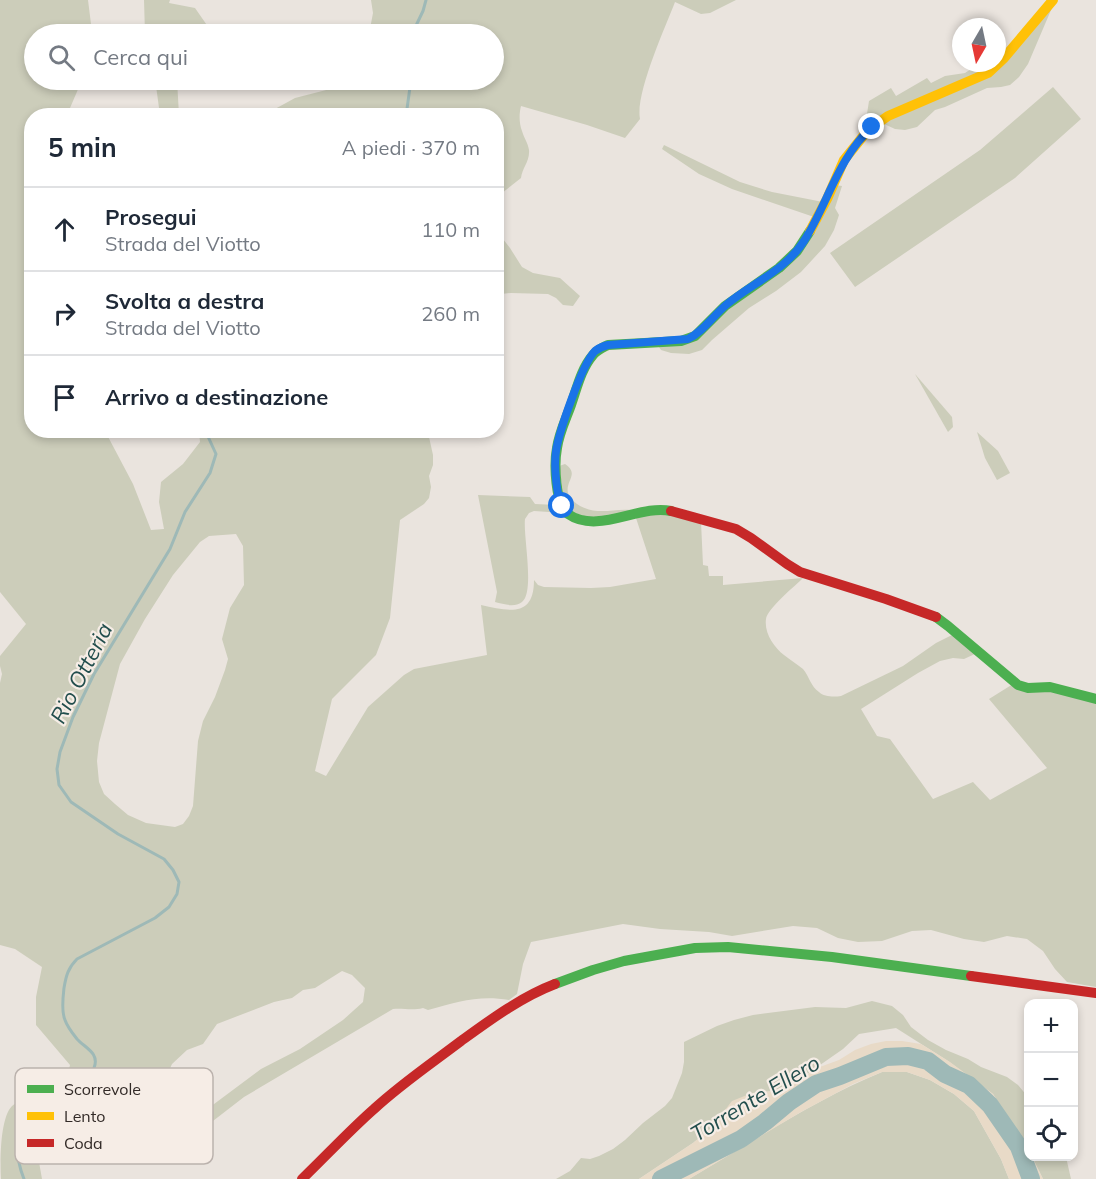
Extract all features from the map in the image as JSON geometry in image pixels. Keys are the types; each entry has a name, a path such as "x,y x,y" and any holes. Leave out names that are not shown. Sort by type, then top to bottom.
{"street":[{"path":"1053,0 1004,58 990,71 888,116 868,130 844,160 827,199 797,251 779,268 725,306 695,336 681,341 608,345 595,352 589,359 562,427 555,460 559,501 572,516 584,519 618,519 652,510 664,510 729,526 750,537 800,572 934,616 1018,685 1028,688 1050,687 1096,699"},
{"path":"302,1179 375,1108 472,1033 545,988 624,961 695,948 728,947 832,957 1096,993"}],"green space":[{"path":"0,0 88,0 91,24 24,24 24,90 78,90 70,108 24,108 24,438 109,438 133,484 151,530 164,529 159,502 161,482 183,464 200,442 200,438 429,438 433,465 429,476 431,487 429,498 400,520 390,618 376,655 332,699 315,771 326,776 368,707 404,675 414,669 487,655 481,605 510,610 525,606 530,601 534,580 538,585 544,587 591,588 656,579 636,518 658,513 701,522 703,565 708,566 709,576 723,576 723,585 803,578 771,610 766,624 777,648 803,669 816,690 824,695 841,696 903,666 936,643 954,634 977,653 964,659 953,658 940,661 861,709 877,736 890,739 933,799 973,782 990,800 1047,768 989,699 1013,684 1044,688 1096,701 1096,987 1067,982 1043,951 1027,939 1007,936 984,942 931,930 912,931 882,941 858,942 838,938 817,928 793,926 732,936 623,924 531,942 523,964 517,994 509,1000 478,999 428,1010 423,1008 393,1009 244,1097 213,1121 213,1105 261,1069 300,1049 343,1020 363,1002 365,988 352,975 342,971 315,988 303,990 292,998 274,1002 217,1024 203,1044 187,1050 170,1068 69,1068 70,1065 36,1025 36,997 42,967 15,949 0,945 0,683 2,674 0,656 26,624 0,592","holes":["236,534 243,546 244,585 230,608 222,639 228,659 215,697 203,721 198,741 193,806 189,816 183,824 175,827 146,823 128,815 104,794 99,782 97,761 99,743 120,664 173,575 200,542 209,536"]},
{"path":"144,0 170,0 169,3 195,8 206,24 145,24"},
{"path":"371,0 736,0 710,13 701,14 675,2 646,78 640,119 625,138 521,106 520,122 529,154 521,178 504,191 504,108 277,108 295,98 326,90 504,90 504,24 371,24 373,13"},
{"path":"1054,3 1028,64 1010,85 987,88 935,110 917,127 905,130 895,129 882,123 983,78 989,72 1006,72 1006,54"},
{"path":"979,72 866,129 869,101 891,88 896,96 927,78 931,83 945,76"},
{"path":"1053,87 1081,119 1015,178 855,287 830,253 980,150"},
{"path":"157,90 178,90 179,108 159,108"},
{"path":"664,145 740,182 772,192 823,202 814,217 732,189 699,174 662,149"},
{"path":"835,185 842,186 835,208 839,215 834,230 825,246 801,272 749,308 702,350 689,354 661,350 657,344 682,343 730,305 780,271"},
{"path":"504,240 522,267 533,273 560,278 580,296 573,306 563,305 548,294 504,294"},
{"path":"915,374 952,417 953,427 948,432"},
{"path":"977,432 998,451 1010,473 997,480 985,458"},
{"path":"565,464 572,474 568,489 569,495 577,504 600,511 637,511 599,518 578,514 565,506 559,466"},
{"path":"478,495 530,497 535,504 557,505 564,513 534,511 529,513 525,519 528,587 526,596 519,604 509,605 495,602 497,592"},
{"path":"872,1001 892,1006 903,1015 911,1027 928,1040 981,1067 1007,1077 1018,1085 1024,1092 1024,1144 993,1094 948,1061 896,1028 859,1034 843,1049 800,1079 774,1091 752,1093 718,1119 693,1143 639,1179 556,1179 570,1171 581,1158 590,1159 613,1149 665,1106 672,1098 682,1073 684,1042 717,1026 753,1015 815,1007 846,1008"},
{"path":"882,1072 907,1072 930,1080 954,1094 974,1111 1001,1159 1009,1179 689,1179 808,1108"},
{"path":"15,1104 15,1164 39,1164 42,1179 1,1179 5,1120"},
{"path":"1034,1161 1067,1161 1071,1179 1043,1179"}],"sand":[{"path":"902,1041 921,1044 993,1094 1024,1144 1024,1161 1034,1161 1043,1179 1009,1179 1001,1159 974,1111 954,1094 930,1080 907,1072 882,1072 853,1084 801,1112 689,1179 639,1179 710,1129 732,1101 752,1093 774,1091 817,1068 871,1044"}],"waterway":[{"name":"Rio Otteria","path":"417,24 426,0"},
{"name":"Rio Otteria","path":"407,108 410,90"},
{"name":"Rio Otteria","path":"94,1068 95,1058 91,1051 75,1037 64,1016 64,988 69,969 77,959 155,918 169,907 177,894 179,882 164,859 118,834 71,802 59,785 57,769 60,752 73,717 94,674 170,549 185,512 210,473 216,454 209,438"},
{"name":"Torrente Ellero","path":"661,1179 741,1139 816,1084 886,1057 908,1056 928,1061 945,1074 969,1085 990,1105 1019,1147 1031,1179"},
{"name":"Rio Otteria","path":"19,1164 24,1179"}],"traffic: fast":[{"path":"671,511 646,511 592,521 580,520 568,514 564,509 558,493 557,448 585,366 595,353 608,345 681,341 695,336 725,306 779,268 797,251 810,231"},
{"path":"936,617 1018,685 1028,688 1050,687 1096,699"},
{"path":"555,984 624,961 695,948 728,947 832,957 971,976"}],"traffic: slow":[{"path":"810,231 844,160 868,130 888,116 988,73 1004,58 1053,0"}],"traffic: jam":[{"path":"671,511 736,529 800,572 936,617"},
{"path":"971,976 1096,993"},
{"path":"302,1179 365,1117 406,1082 506,1010 530,995 555,984"}],"route":[{"path":"562,506 557,485 555,460 557,445 589,359 595,352 608,345 688,339 697,334 729,302 779,268 802,244 847,156 872,127"}]}
